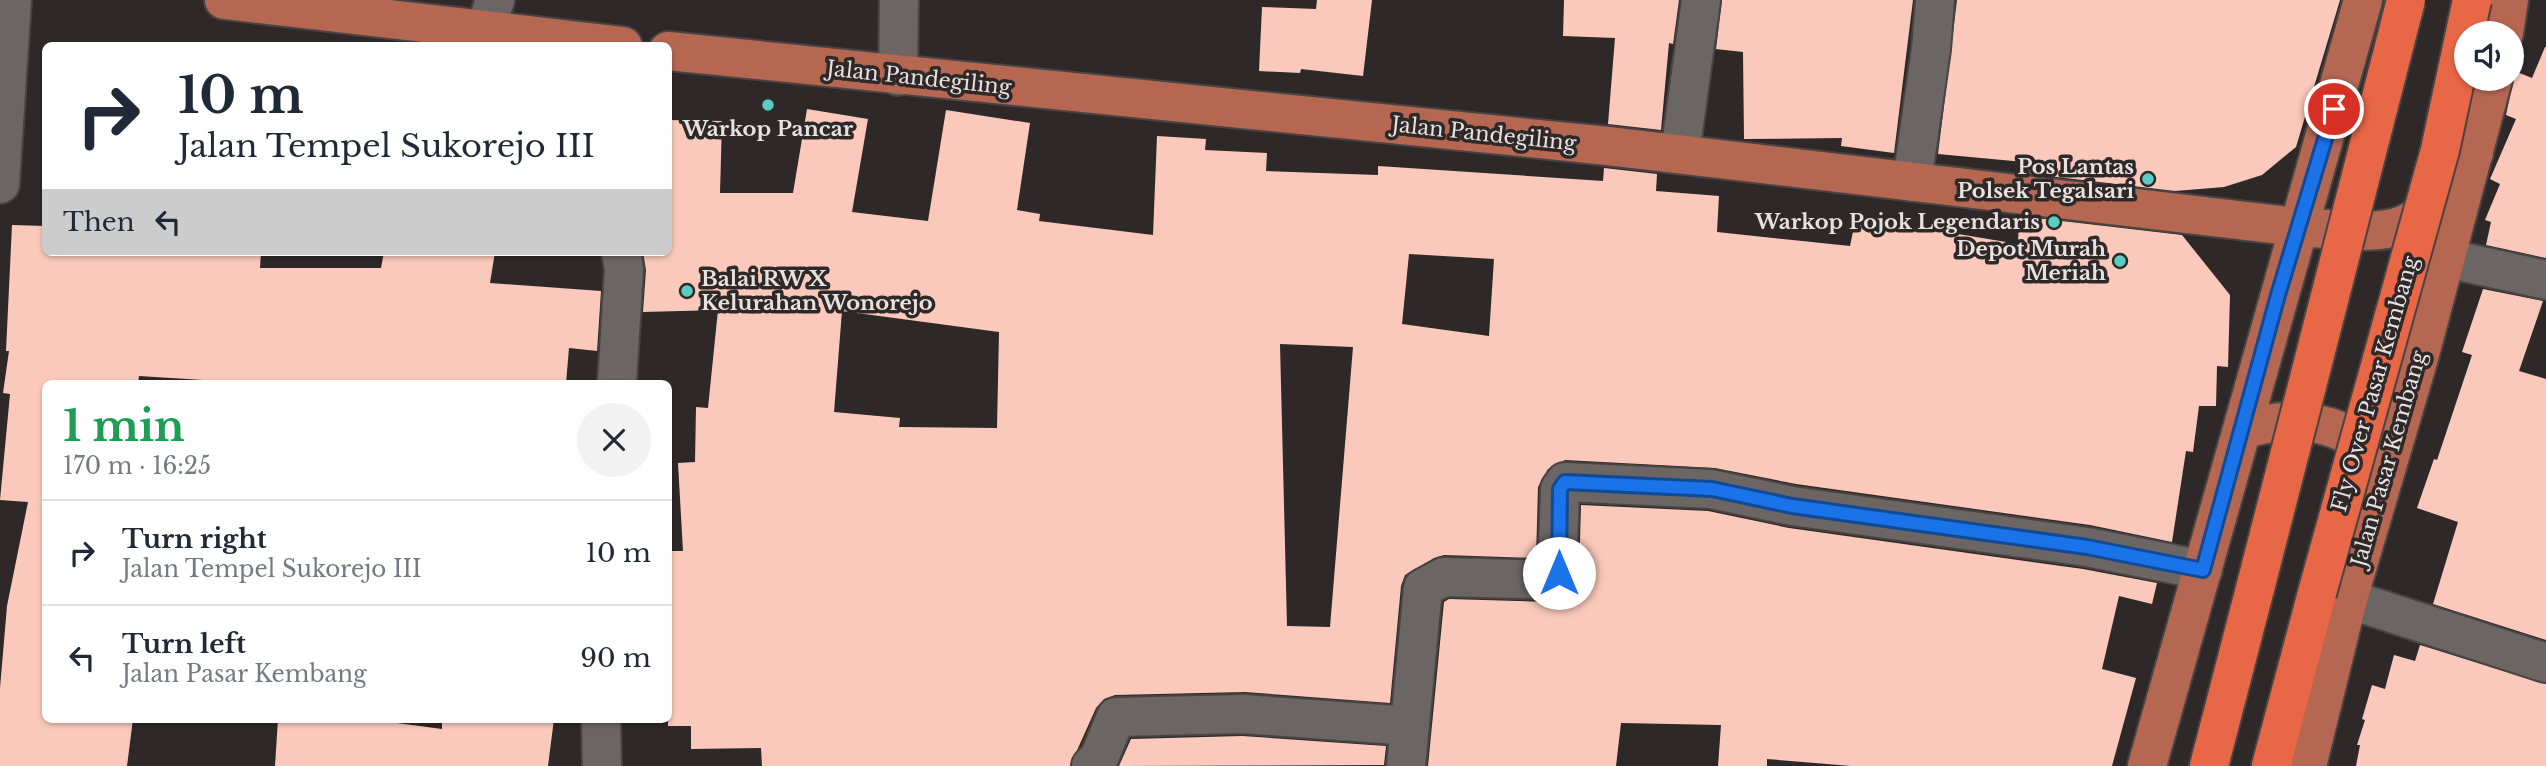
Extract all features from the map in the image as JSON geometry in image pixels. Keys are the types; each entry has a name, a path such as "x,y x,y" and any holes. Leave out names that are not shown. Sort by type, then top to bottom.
{"highway":[{"path":"2209,766 2406,0"},
{"name":"Fly Over Pasar Kembang","path":"2271,766 2440,150 2472,0"}],"main road":[{"path":"224,0 490,15 607,42"},
{"path":"2147,766 2363,0"},
{"path":"2506,21 2509,0"},
{"name":"Jalan Pandegiling","path":"672,51 1680,154 2298,227"},
{"name":"Jalan Pasar Kembang","path":"2307,766 2348,599 2389,466 2490,91"},
{"name":"Jalan Pasar Kembang","path":"2298,227 2378,232 2413,221 2445,195 2474,153"},
{"path":"2242,430 2267,422 2317,422 2344,431 2369,446 2389,466"}],"street":[{"path":"0,184 12,0"},
{"path":"898,76 899,0"},
{"path":"1680,154 1701,0"},
{"path":"1912,183 1931,49 1935,0"},
{"path":"617,380 624,269 622,256"},
{"path":"2445,258 2546,280"},
{"path":"1406,766 1423,588 1444,578 1551,580 1557,577 1560,489 1565,482 1712,489 1792,506 2087,547 2203,570"},
{"path":"2348,599 2546,663"},
{"path":"1091,766 1099,758 1116,717 1244,714 1410,726"}],"building":[{"path":"1317,0 1372,0 1363,76 1301,69 1300,73 1259,71 1262,7 1316,9"},
{"path":"1564,0 1679,0 1673,44 1669,43 1661,130 1608,124 1615,38 1563,36"},
{"path":"1722,0 1913,0 1894,153 1841,146 1842,138 1744,139 1743,52 1716,49"},
{"path":"1957,0 2340,0 2296,147 2262,175 2224,187 2175,191 2023,173 2024,162 1938,154"},
{"path":"2546,47 2546,258 2486,245 2491,222 2485,220 2500,184 2490,179 2516,119 2506,115 2511,91 2524,91 2524,75 2532,78"},
{"path":"807,109 868,119 852,212 928,221 946,110 1030,123 1017,210 1040,214 1039,221 1153,235 1157,136 1206,139 1205,150 1267,153 1266,171 1378,175 1378,166 1603,181 1604,168 1657,174 1656,191 1719,196 1717,232 1850,246 1856,217 2018,244 2019,216 2182,235 2230,295 2228,367 2217,366 2216,406 2199,406 2193,452 2186,451 2172,542 2090,525 1796,484 1715,468 1565,460 1548,469 1538,487 1536,558 1444,555 1405,575 1401,586 1390,703 1245,692 1115,695 1104,699 1096,708 1070,766 762,766 761,748 691,749 691,726 668,726 668,723 672,723 672,551 683,551 678,463 695,462 696,407 708,408 718,310 643,312 646,270 644,256 672,256 672,120 722,121 720,193 793,193","holes":["1409,254 1494,259 1489,336 1402,324","842,311 999,332 997,428 899,427 900,418 834,412","1280,344 1353,347 1330,627 1287,626"]},
{"path":"12,225 42,226 42,256 261,256 260,268 381,268 383,256 494,256 490,283 601,291 597,351 569,348 566,380 203,380 139,376 138,380 42,380 42,723 132,723 127,766 0,766 0,688 7,606 28,502 0,500 10,394 3,393 9,351 6,351"},
{"path":"2483,289 2543,301 2519,371 2546,379 2546,640 2433,604 2458,522 2417,508 2434,459 2437,460 2472,355 2462,352"},
{"path":"1581,505 1708,511 1789,528 2083,569 2157,583 2152,604 2119,596 2102,669 2136,678 2112,766 1851,766 1767,759 1767,766 1718,766 1721,725 1621,723 1616,766 1428,766 1444,602 1449,599 1550,602 1567,596 1576,588 1579,578"},
{"path":"2420,645 2546,684 2546,766 2356,766 2360,745 2357,745 2365,720 2362,719 2372,685 2385,689 2394,655 2415,661"},
{"path":"278,723 397,723 442,729 442,723 553,723 548,766 275,766"},
{"path":"1242,736 1386,746 1384,765 1119,766 1131,739"}],"place":[{"name":"Warkop Pancar","path":"768,105"},
{"name":"Pos Lantas Polsek Tegalsari","path":"2148,179"},
{"name":"Warkop Pojok Legendaris","path":"2054,222"},
{"name":"Depot Murah Meriah","path":"2120,261"},
{"name":"Balai RW X Kelurahan Wonorejo","path":"687,291"}],"route":[{"path":"1559,573 1560,489 1565,482 1712,489 1792,506 2087,547 2203,570 2278,295 2334,109"}]}
